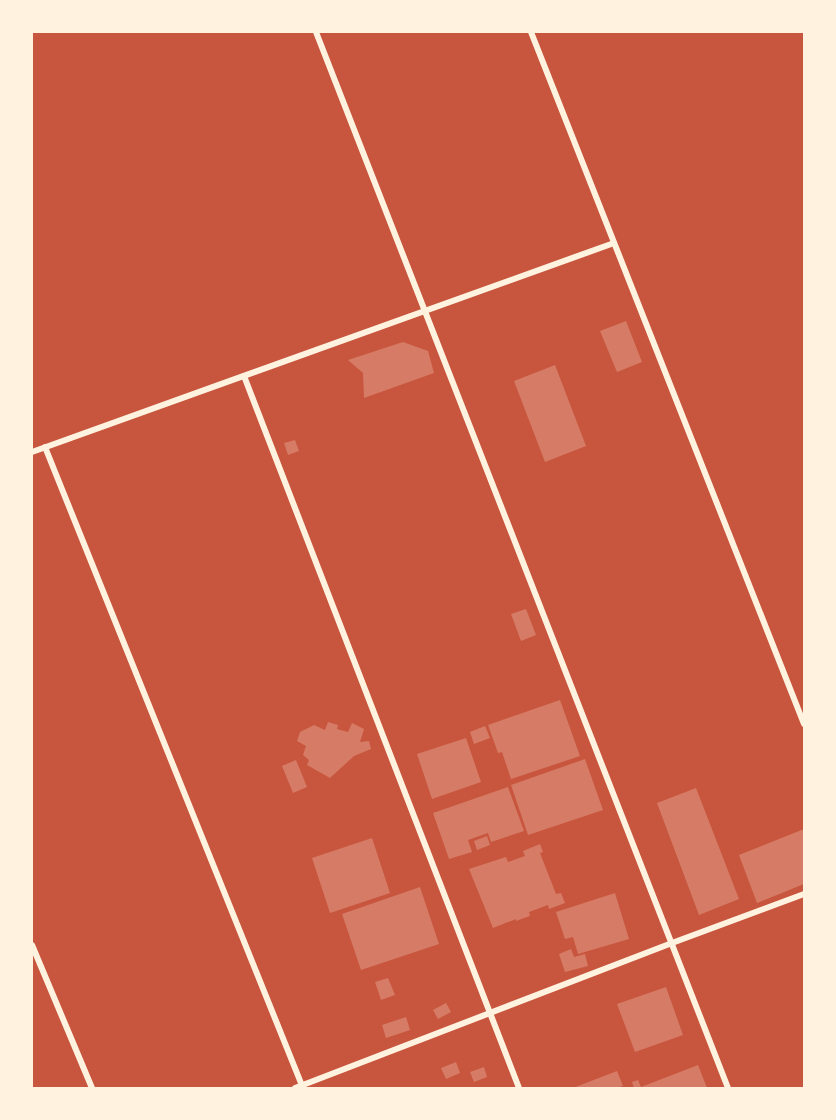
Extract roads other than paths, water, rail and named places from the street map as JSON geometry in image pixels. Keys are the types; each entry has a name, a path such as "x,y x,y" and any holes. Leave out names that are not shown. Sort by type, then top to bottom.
{"street":[{"path":"316,32 728,1089"},
{"path":"531,32 804,724"},
{"path":"32,452 614,243"},
{"path":"244,376 519,1089"},
{"path":"45,447 300,1088 489,1013 804,894"},
{"path":"32,945 92,1089"}]}
